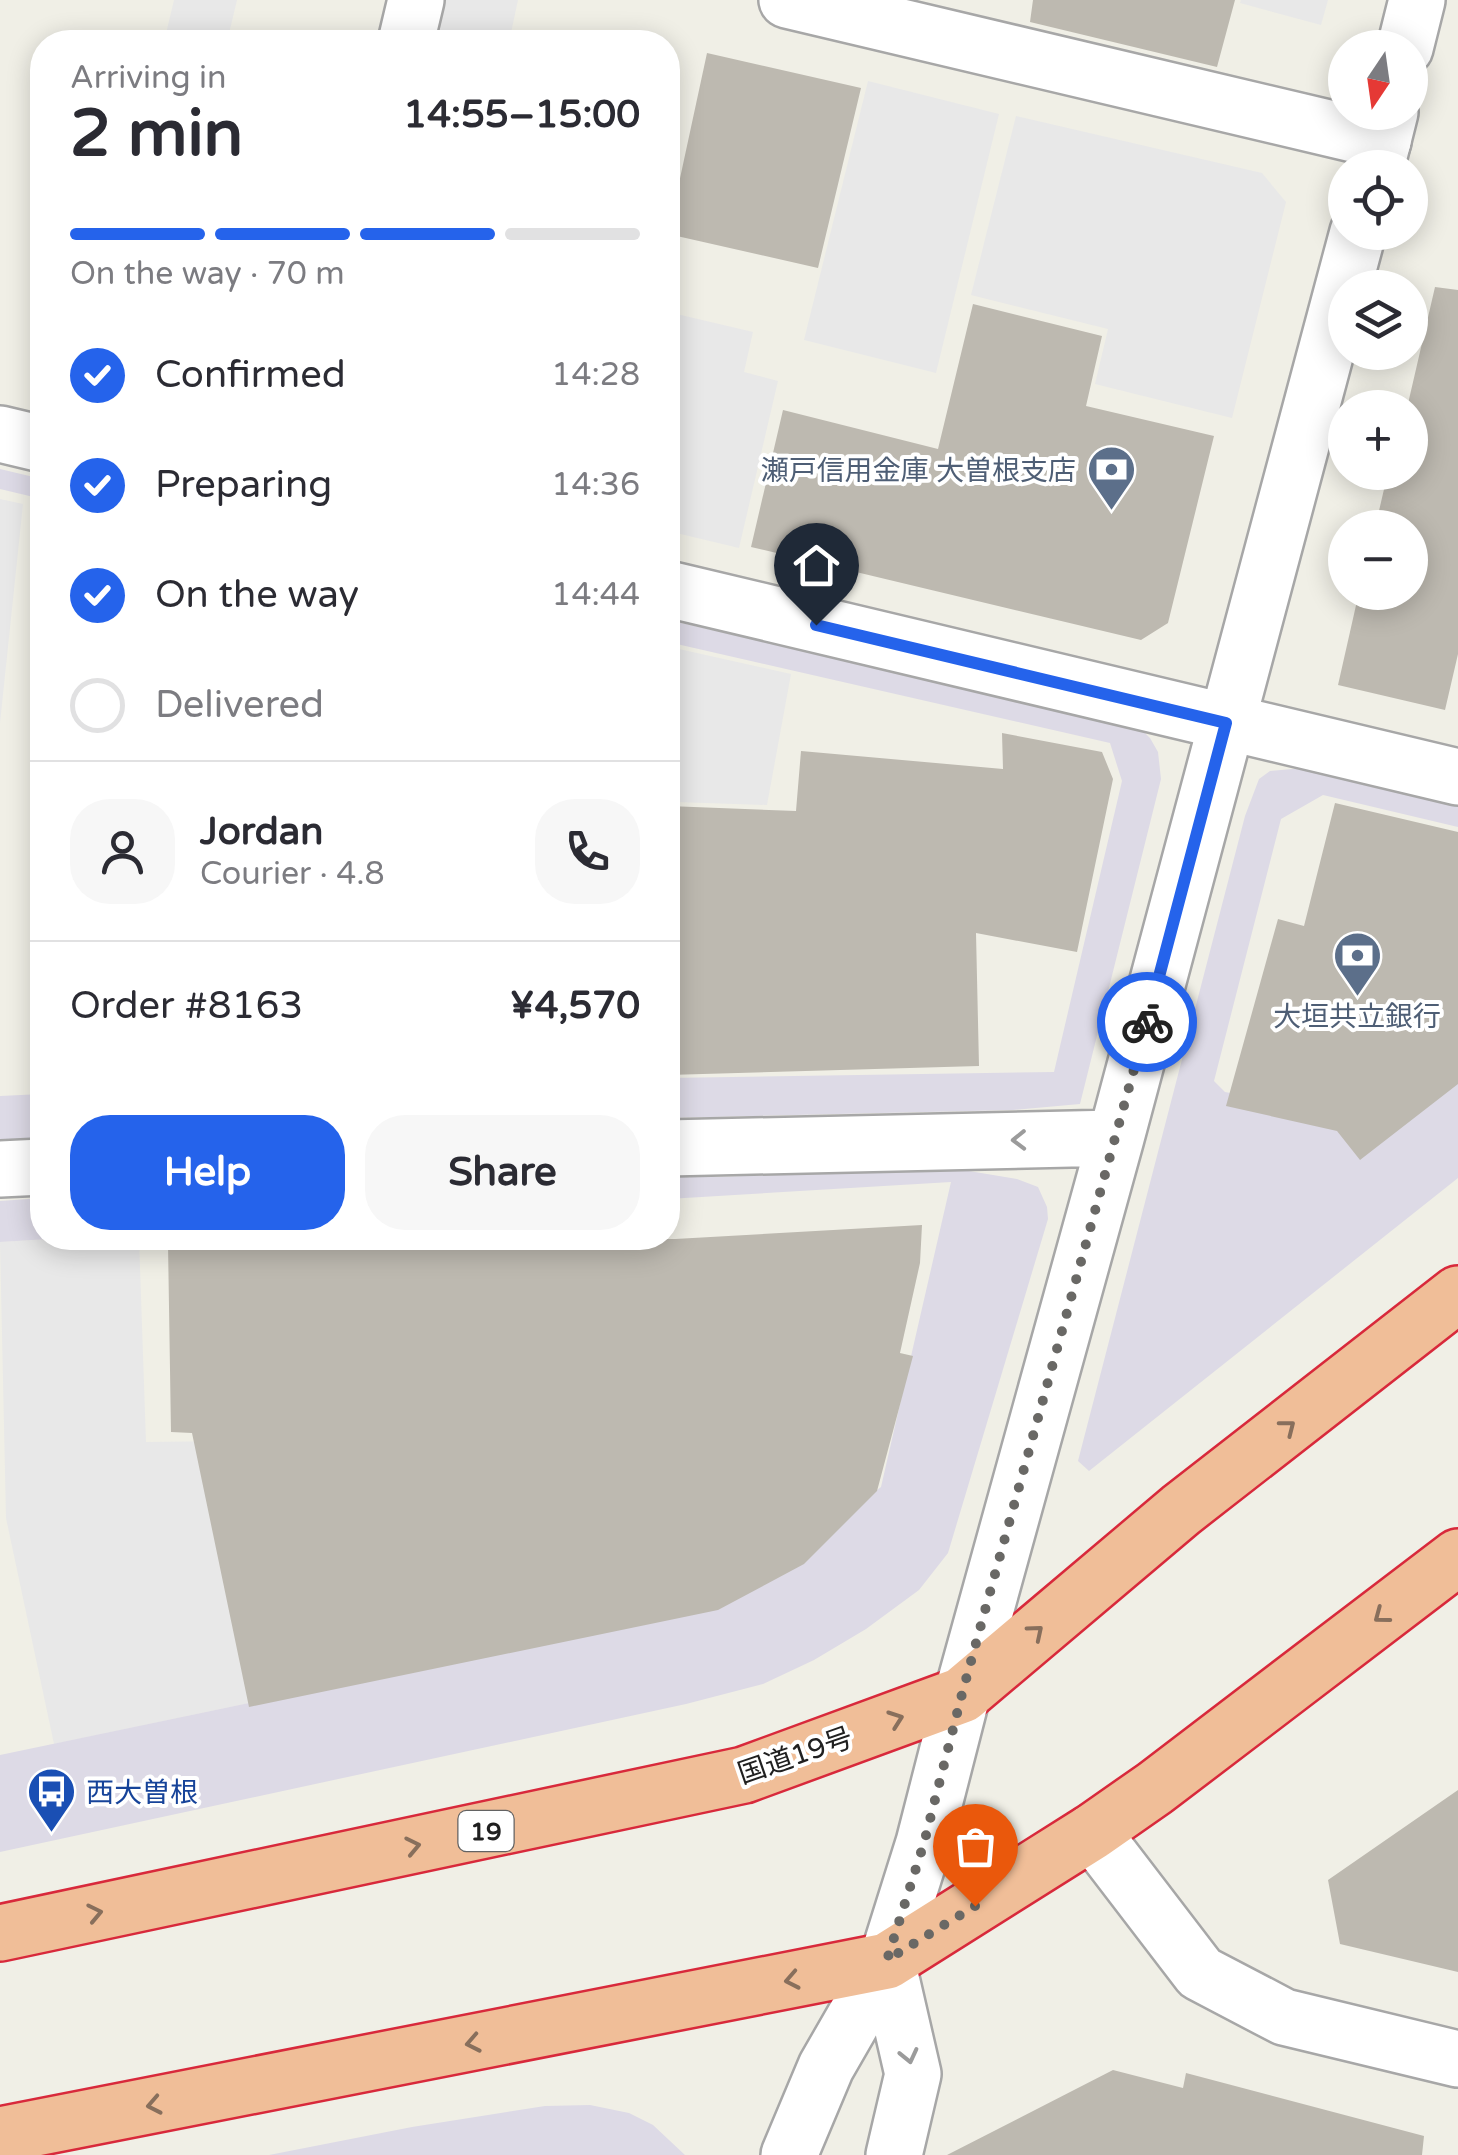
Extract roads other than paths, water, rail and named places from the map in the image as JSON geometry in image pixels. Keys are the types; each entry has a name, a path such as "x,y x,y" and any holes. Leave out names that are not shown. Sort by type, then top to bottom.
{"highway":[{"name":"国道19号","path":"0,1934 744,1776 962,1694 1182,1510 1458,1294"},
{"path":"0,2136 887,1960 1092,1832 1170,1777 1458,1557"}],"street":[{"path":"409,30 416,0"},
{"path":"787,0 1383,140"},
{"path":"1410,30 1417,0"},
{"path":"790,2155 826,2067 887,1960 924,1843 1353,250"},
{"path":"0,434 30,441"},
{"path":"680,593 1458,777"},
{"path":"680,1148 1116,1138"},
{"path":"0,1169 30,1168"},
{"path":"1092,1832 1200,1973 1284,2016 1458,2059"},
{"path":"887,1960 913,2074 894,2155"}],"place":[{"name":"瀬戸信用金庫 大曽根支店","path":"1111,512"},
{"name":"大垣共立銀行","path":"1357,998"},
{"name":"西大曽根","path":"51,1834"}]}
